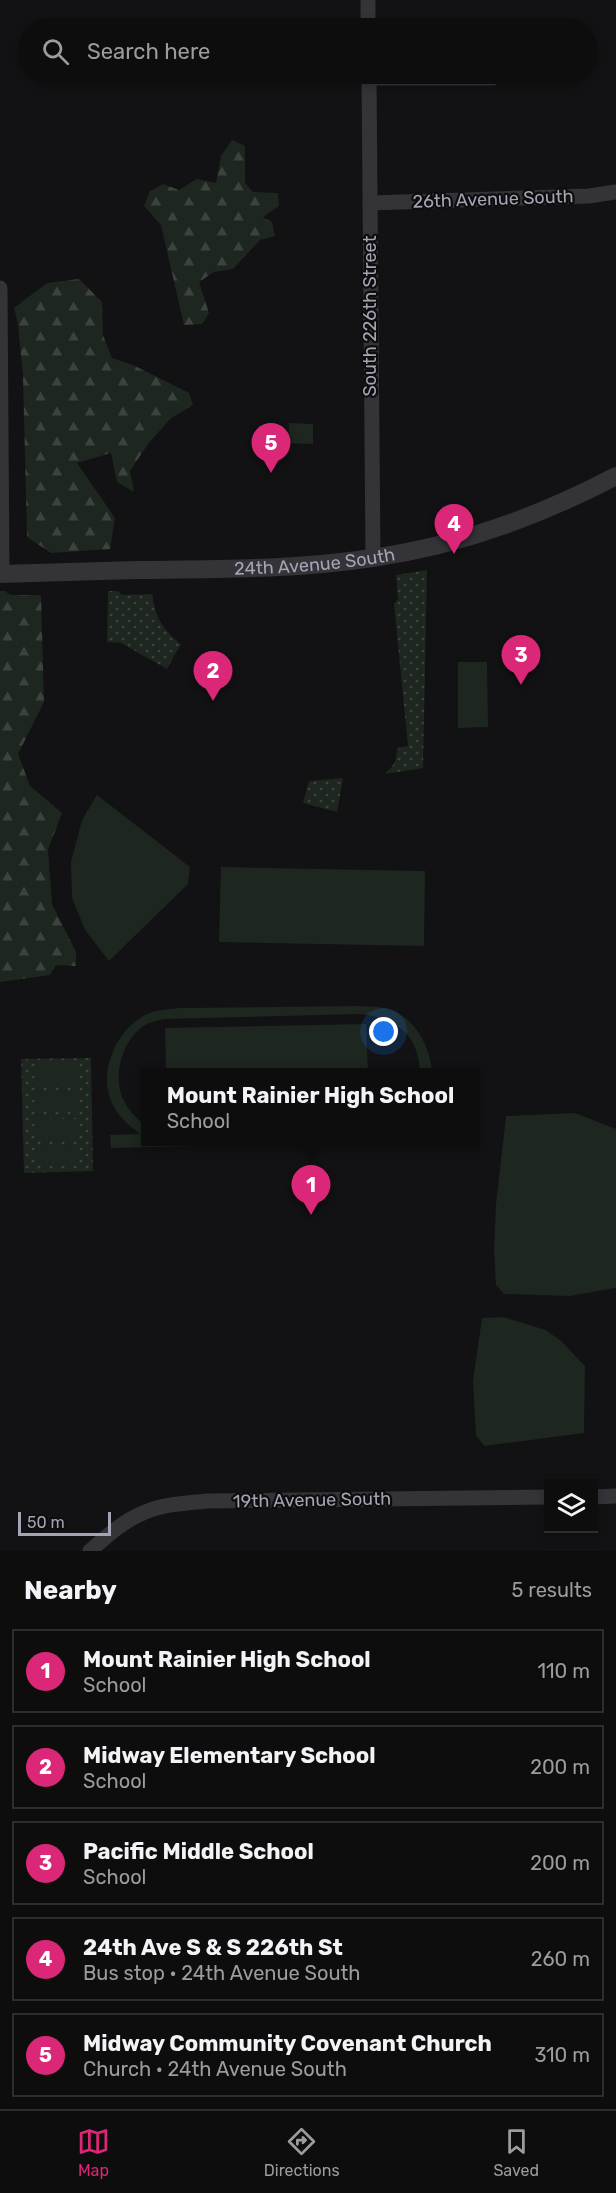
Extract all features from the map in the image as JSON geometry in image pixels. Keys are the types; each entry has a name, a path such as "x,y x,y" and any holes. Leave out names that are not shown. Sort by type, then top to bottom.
{"street":[{"path":"368,0 369,18"},
{"name":"South 226th Street","path":"369,84 373,558"},
{"name":"26th Avenue South","path":"370,202 589,196 616,192"},
{"path":"0,288 1,573"},
{"name":"24th Avenue South","path":"1,573 275,568 373,558 434,546 497,527 558,504 616,476"},
{"path":"598,1497 616,1496"},
{"name":"19th Avenue South","path":"90,1551 141,1513 179,1504 208,1501 544,1497"}],"green space":[{"path":"232,140 245,146 245,183 253,192 278,193 279,206 263,217 272,222 275,236 260,240 233,269 214,272 199,282 209,313 202,324 184,325 161,225 144,206 150,191 163,184 179,190 197,179 216,183 221,156"},
{"path":"79,279 102,302 103,335 112,358 133,365 189,393 193,405 170,419 148,444 130,471 134,492 117,482 111,453 77,463 115,518 110,549 51,553 27,537 23,376 18,324 14,308 47,283"},
{"path":"289,423 313,424 313,444 288,443"},
{"path":"427,570 423,768 385,774 394,762 397,748 408,746 394,604 398,599 396,575"},
{"path":"0,591 5,591 10,595 41,595 44,702 18,754 30,786 62,813 48,849 52,904 76,952 76,966 56,965 50,975 0,982"},
{"path":"108,591 118,591 122,595 152,594 155,610 161,622 169,634 181,644 167,669 121,643 107,642"},
{"path":"458,662 487,662 488,727 458,728"},
{"path":"343,778 337,812 303,803 309,781"},
{"path":"97,795 190,867 188,884 109,961 85,930 72,898 71,862 82,820"},
{"path":"221,867 425,871 424,946 219,942"},
{"path":"359,1006 385,1008 398,1013 413,1026 428,1052 432,1068 419,1068 415,1047 403,1030 385,1019 373,1016 360,1014 163,1019 149,1023 137,1031 126,1048 122,1057 119,1078 122,1097 132,1113 141,1121 141,1146 206,1146 111,1148 110,1135 140,1134 116,1111 109,1094 107,1081 112,1054 126,1031 136,1021 147,1014 179,1008"},
{"path":"366,1024 368,1068 166,1068 165,1028"},
{"path":"91,1058 93,1171 24,1173 21,1059"},
{"path":"35,1064 79,1064 79,1084 35,1084"},
{"path":"35,1091 79,1091 79,1111 35,1111"},
{"path":"575,1113 616,1129 616,1288 569,1296 504,1294 496,1285 494,1250 496,1204 506,1116"},
{"path":"35,1118 79,1119 79,1139 35,1139"},
{"path":"79,1145 79,1166 35,1166 35,1146"},
{"path":"503,1317 546,1330 561,1341 585,1366 584,1433 484,1446 476,1435 473,1381 482,1318"}],"place":[{"name":"Midway Community Covenant Church","path":"271,473"},
{"name":"24th Ave S & S 226th St","path":"454,554"},
{"name":"Pacific Middle School","path":"521,685"},
{"name":"Midway Elementary School","path":"213,701"},
{"name":"Mount Rainier High School","path":"311,1215"}]}
